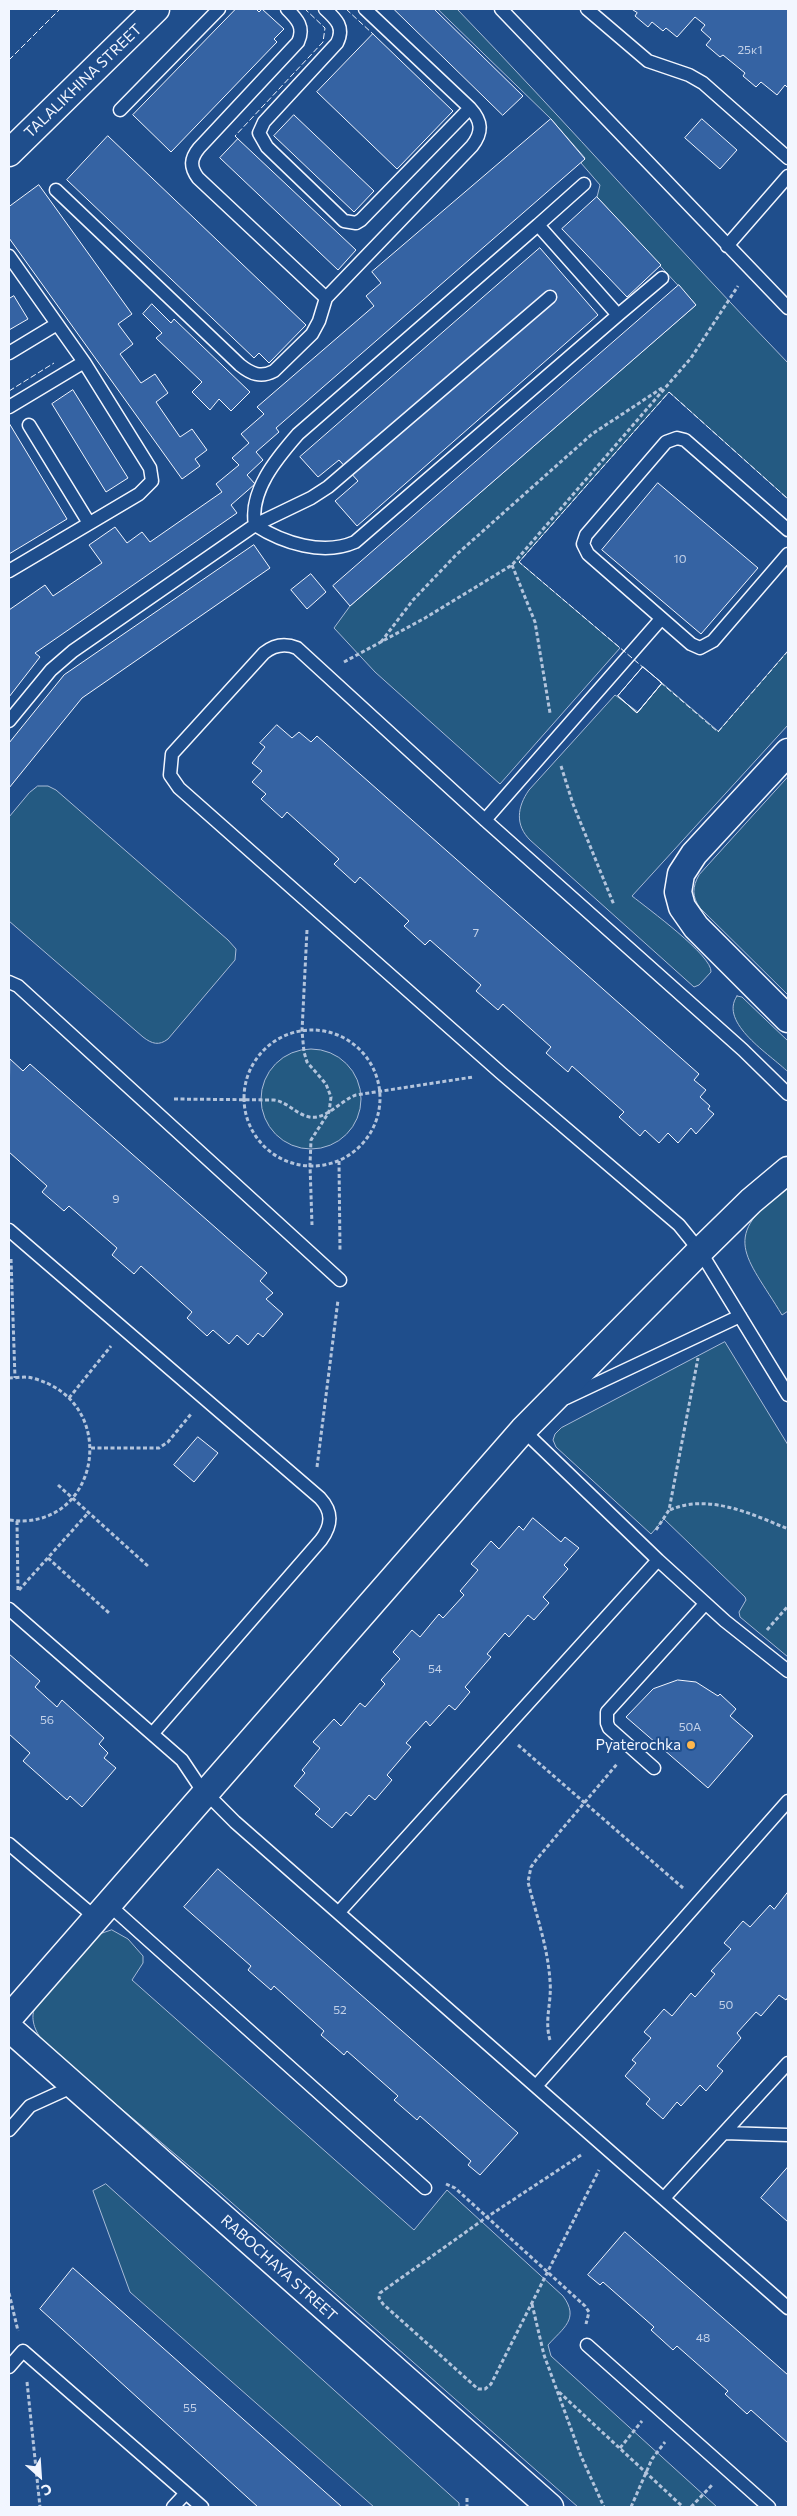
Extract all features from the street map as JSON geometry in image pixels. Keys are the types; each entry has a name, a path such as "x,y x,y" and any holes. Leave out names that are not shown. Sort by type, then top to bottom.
{"street":[{"name":"TALALIKHINA STREET","path":"9,153 156,9"},
{"path":"788,752 694,854 681,874 678,892 682,907 696,927 788,1018"},
{"path":"9,2018 204,1792 543,1408 751,1201 788,1170"},
{"name":"RABOCHAYA STREET","path":"9,2028 550,2507"}],"lane":[{"path":"120,110 219,9"},
{"path":"286,9 300,23 301,36 298,42 199,148 191,161 192,168 198,178 326,298"},
{"path":"325,9 339,24 340,36 337,43 264,122 259,133 267,147 344,221 356,223 361,220 470,108"},
{"path":"56,190 233,358 253,374 268,374 274,371 312,334 319,321 326,298 477,140 481,127 480,121 470,108 365,9"},
{"path":"501,9 788,308"},
{"path":"587,9 648,61 689,75 703,84 788,158"},
{"path":"727,246 788,176"},
{"path":"255,525 254,509 258,492 272,467 298,434 584,184"},
{"path":"538,225 618,315"},
{"path":"9,256 84,362 152,474 152,481 145,490 9,571"},
{"path":"255,525 280,540 307,546 338,547 355,542 662,278"},
{"path":"9,721 64,657 255,525 311,498 328,487 550,297"},
{"path":"9,353 57,324"},
{"path":"9,407 84,362"},
{"path":"29,425 89,523"},
{"path":"788,530 685,440 678,438 670,440 586,535 583,544 588,554 661,619 696,647 705,648 788,554"},
{"path":"485,820 661,619"},
{"path":"788,1094 715,1025 485,820 302,651 291,645 270,649 172,754 169,769 173,782 179,788 501,1073 668,1215 700,1251 788,1394"},
{"path":"9,982 18,986 340,1280"},
{"path":"9,1231 314,1492 329,1510 330,1526 326,1533 153,1734"},
{"path":"543,1408 740,1316"},
{"path":"524,1430 704,1604 788,1671"},
{"path":"339,1912 658,1560"},
{"path":"654,1768 609,1728 607,1712 704,1604"},
{"path":"9,1609 187,1765 204,1792 235,1822 788,2308"},
{"path":"536,2085 788,1801"},
{"path":"9,1844 102,1911 425,2188"},
{"path":"664,2198 788,2063"},
{"path":"9,2130 30,2106 74,2086"},
{"path":"724,2133 788,2135"},
{"path":"587,2345 769,2507"},
{"path":"9,2366 23,2351 202,2507"},
{"path":"173,2507 186,2493"}],"path":[{"path":"325,672 381,643 512,565 699,347 750,269"},
{"path":"381,643 413,600 456,555 592,434 667,384"},
{"path":"512,565 535,622 554,741 568,791 617,913"},
{"path":"308,904 302,1030 304,1052 308,1062 329,1091 328,1112 313,1135 310,1165 313,1255"},
{"path":"302,1030 324,1031 350,1043 362,1052 374,1070 380,1091 378,1113 370,1134 357,1149 339,1160 310,1165 298,1165 279,1158 262,1145 250,1128 244,1108 244,1088 251,1068 264,1050 281,1037 302,1030"},
{"path":"144,1100 244,1099 280,1101 302,1114 312,1117 328,1112 350,1097 501,1073"},
{"path":"314,1492 340,1280 339,1160"},
{"path":"9,1231 15,1378"},
{"path":"69,1398 124,1329"},
{"path":"703,1333 669,1510 686,1504 706,1503 748,1514 788,1530"},
{"path":"9,1378 30,1378 54,1386 69,1398 86,1423 91,1448 88,1470 78,1491 62,1507 42,1518 18,1521 9,1520"},
{"path":"91,1448 159,1448 168,1442 204,1398"},
{"path":"58,1485 150,1567"},
{"path":"14,1596 88,1512"},
{"path":"18,1521 18,1591"},
{"path":"48,1558 109,1613"},
{"path":"755,1645 788,1606"},
{"path":"502,1732 699,1902"},
{"path":"557,2062 547,2024 550,1983 548,1958 528,1882 529,1874 536,1860 631,1748"},
{"path":"605,2146 547,2273 491,2384 482,2390 476,2387 379,2298 383,2290 487,2217 605,2146"},
{"path":"425,2188 431,2191 442,2184 451,2185 588,2309 589,2316 582,2333 587,2345"},
{"path":"9,2293 23,2351 40,2507"},
{"path":"532,2304 542,2347 581,2456 604,2507"},
{"path":"558,2391 683,2507"},
{"path":"620,2448 655,2405"},
{"path":"630,2507 656,2452 679,2426"},
{"path":"691,2507 726,2469"},
{"path":"467,2498 467,2507"}],"shaded area":[{"path":"438,9 457,9 788,363 788,499 669,392 519,562 620,648 500,784 375,672 334,628 350,606 696,305 597,197 600,185 581,163 585,158 551,119"},
{"path":"788,651 788,725 632,896 678,932 702,955 709,965 711,972 699,985 694,987 530,840 520,822 520,809 529,790 615,695 638,712 662,683 718,731"},
{"path":"788,777 788,995 700,908 695,900 694,892 699,875"},
{"path":"38,786 48,786 56,790 236,949 235,960 168,1039 162,1043 149,1041 143,1037 9,921 9,817 29,793"},
{"path":"737,996 742,997 788,1041 788,1072 759,1048 740,1027 735,1017 733,1006"},
{"path":"311,1049 321,1050 339,1057 353,1071 360,1089 360,1109 353,1127 339,1141 321,1148 311,1149 301,1148 283,1141 269,1127 262,1109 261,1099 262,1089 269,1071 283,1057 301,1050"},
{"path":"788,1187 788,1311 782,1315 758,1277 745,1247 746,1234 752,1220 766,1204"},
{"path":"725,1342 788,1445 788,1657 740,1617 739,1612 746,1600 745,1597 664,1519 651,1534 556,1447 553,1440 555,1434 561,1428"},
{"path":"112,1930 128,1939 143,1956 143,1963 132,1980 414,2230 447,2190 563,2296 568,2304 570,2317 568,2323 548,2345 551,2356 717,2507 578,2507 215,2188 46,2045 38,2033 33,2020 34,2010 38,2003 100,1934"},
{"path":"106,2184 459,2503 459,2507 374,2507 130,2292 93,2191"}],"building":[{"path":"236,9 256,9 259,12 262,9 284,29 274,39 277,42 171,152 133,115"},
{"path":"394,9 434,9 523,96 503,115"},
{"path":"632,9 788,9 788,88 785,85 777,95 761,82 756,87 743,76 745,73 723,55 720,57 706,45 711,39 701,30 705,25 695,17 677,37 666,28 663,31 652,22 648,27 635,16 637,13"},
{"path":"373,34 453,111 397,169 317,92"},
{"path":"294,115 374,191 354,212 274,136"},
{"path":"551,119 585,159 276,428 279,432 256,452 263,460 247,475 255,484 231,505 237,513 35,653 40,657 9,697 9,610 45,585 53,596 102,563 89,545 115,527 127,543 142,532 150,542 222,492 216,484 239,465 232,458 249,443 241,434 264,414 257,407 374,306 366,296 381,283 372,272"},
{"path":"702,119 737,150 720,169 685,138"},
{"path":"108,136 306,325 269,363 259,353 254,358 67,180"},
{"path":"238,139 356,250 338,270 220,158"},
{"path":"39,185 132,314 118,324 133,344 120,354 141,383 155,374 168,393 156,402 180,437 192,429 207,450 195,459 200,466 182,479 9,238 9,207"},
{"path":"597,197 661,265 627,297 562,229"},
{"path":"540,248 598,315 357,526 335,501 358,481 339,460 318,477 300,457"},
{"path":"679,285 696,305 350,606 333,586"},
{"path":"14,296 28,319 9,330 9,299"},
{"path":"152,304 171,323 174,319 250,392 231,411 219,399 210,410 192,392 202,382 156,338 162,333 143,314"},
{"path":"73,390 128,478 106,492 52,404"},
{"path":"9,423 67,519 9,554"},
{"path":"658,483 758,568 701,634 602,550"},
{"path":"254,545 270,568 82,698 9,788 9,743 64,675"},
{"path":"311,574 326,592 307,609 291,590"},
{"path":"643,667 662,683 637,713 618,696"},
{"path":"643,667 662,683 637,713 618,696"},
{"path":"277,725 292,738 299,732 311,742 317,736 699,1074 694,1080 706,1090 700,1097 710,1106 708,1109 714,1114 696,1134 691,1128 678,1143 668,1133 659,1143 645,1130 640,1136 619,1117 624,1112 572,1066 568,1072 546,1053 551,1047 503,1004 498,1010 476,991 481,985 430,940 425,945 404,926 409,921 360,877 355,883 334,864 339,859 287,812 282,818 261,799 266,794 252,782 262,771 252,763 265,747 260,743"},
{"path":"10,1059 23,1071 30,1064 267,1273 260,1281 273,1293 266,1299 283,1314 263,1337 258,1333 248,1345 237,1335 229,1344 213,1330 207,1336 187,1318 192,1312 141,1266 134,1274 112,1255 117,1248 69,1206 64,1211 42,1192 47,1186 9,1152"},
{"path":"198,1437 218,1453 194,1482 174,1465"},
{"path":"533,1518 561,1542 565,1537 579,1548 564,1565 568,1569 543,1597 549,1603 534,1620 528,1615 509,1637 505,1633 487,1654 491,1657 465,1687 470,1692 455,1710 449,1705 430,1726 426,1721 406,1743 411,1747 387,1775 392,1780 375,1800 369,1795 351,1816 346,1812 332,1828 315,1814 320,1809 294,1786 305,1773 302,1770 320,1748 313,1742 334,1719 341,1726 360,1703 365,1707 385,1684 381,1680 400,1659 393,1652 412,1630 420,1637 439,1614 443,1618 464,1595 460,1591 478,1570 471,1564 491,1541 499,1549 519,1526 523,1530"},
{"path":"9,1654 40,1681 35,1687 57,1707 62,1700 104,1738 99,1744 108,1753 104,1758 116,1768 82,1807 70,1796 67,1800 23,1761 30,1753 9,1734"},
{"path":"678,1680 696,1682 718,1696 720,1694 736,1709 730,1716 753,1736 708,1788 626,1717 653,1689"},
{"path":"218,1869 518,2133 480,2175 468,2165 471,2161 420,2116 417,2120 394,2100 398,2096 347,2051 344,2055 321,2035 324,2031 274,1986 271,1990 248,1970 251,1966 184,1907"},
{"path":"788,1892 788,1997 786,2000 779,1995 761,2016 756,2012 737,2033 741,2038 717,2066 723,2071 706,2091 700,2085 681,2106 677,2102 663,2119 646,2104 650,2099 625,2076 636,2063 632,2060 651,2038 644,2032 664,2009 672,2016 691,1993 695,1997 715,1974 711,1971 731,1949 724,1943 743,1921 750,1927 770,1905 774,1909"},
{"path":"788,2167 788,2222 761,2198"},
{"path":"625,2232 788,2375 788,2443 751,2410 747,2414 725,2394 728,2391 677,2346 673,2350 651,2330 654,2327 603,2282 600,2285 588,2275"},
{"path":"73,2268 342,2507 258,2507 40,2309"}],"fence":[{"path":"9,60 60,9"},
{"path":"238,139 235,136 323,42 325,28 305,9"},
{"path":"346,9 373,34"},
{"path":"9,391 54,363"},
{"path":"645,669 519,562 669,392 788,499"},
{"path":"660,682 718,732 788,651"}],"place":[{"name":"Pyaterochka","path":"691,1745"}]}
